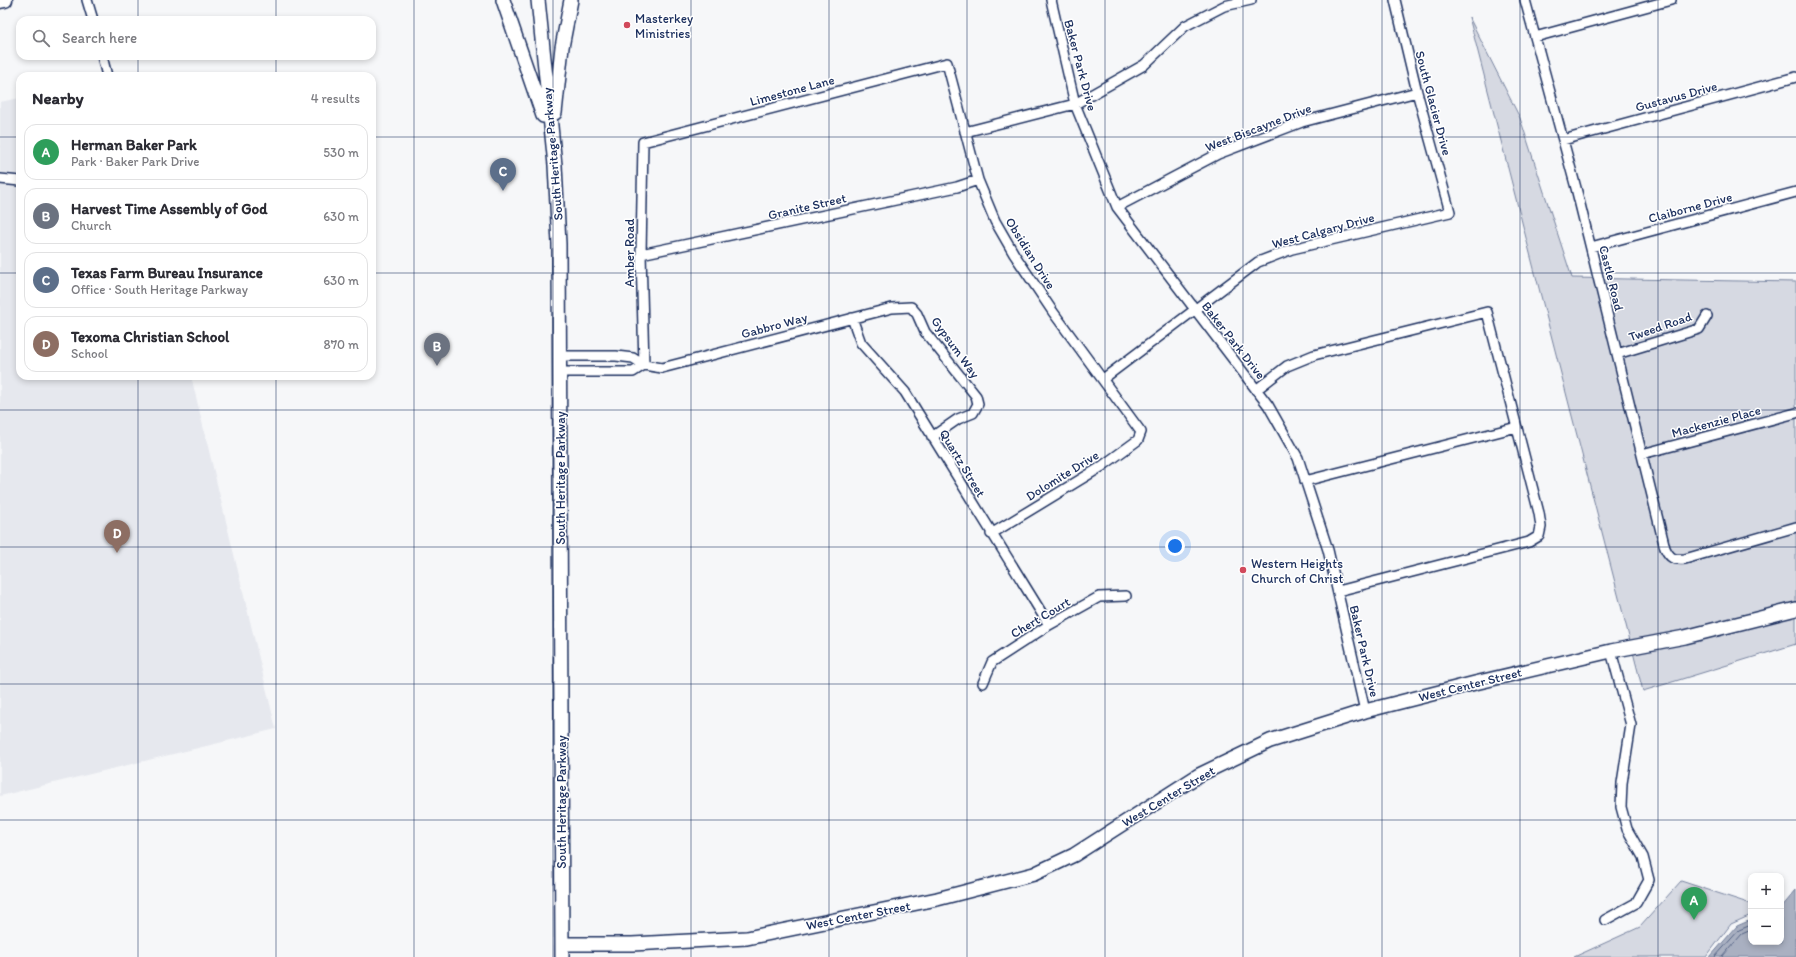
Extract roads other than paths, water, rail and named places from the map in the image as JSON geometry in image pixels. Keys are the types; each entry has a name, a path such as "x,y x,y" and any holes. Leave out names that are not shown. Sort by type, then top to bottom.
{"main road":[{"path":"0,1 5,0"},
{"path":"503,0 540,105 555,165"},
{"name":"South Heritage Parkway","path":"538,0 555,165 559,244 562,957"},
{"path":"555,165 555,109 562,47 571,0"},
{"name":"West Center Street","path":"562,944 632,944 747,938 937,899 1034,874 1074,855 1199,774 1270,741 1366,711 1475,683 1611,650 1685,637 1796,609"}],"street":[{"path":"87,0 91,16"},
{"name":"Baker Park Drive","path":"1051,0 1075,104 1117,207 1194,310 1268,405 1298,458 1328,550 1366,711"},
{"path":"965,132 1075,104 1144,65 1184,26 1224,6 1251,0"},
{"name":"South Glacier Drive","path":"1395,0 1417,92 1450,212"},
{"name":"Castle Road","path":"1525,0 1591,247 1665,548 1674,560 1686,559 1796,527"},
{"path":"1535,37 1671,0"},
{"path":"103,60 106,72"},
{"name":"Obsidian Drive","path":"947,63 978,180 995,221 1014,254 1053,312 1142,432"},
{"name":"Limestone Lane","path":"643,142 947,63"},
{"name":"Gustavus Drive","path":"1563,140 1796,77"},
{"name":"West Biscayne Drive","path":"1117,207 1218,154 1302,122 1417,92"},
{"name":"Amber Road","path":"643,142 641,254 644,365"},
{"path":"0,179 16,181"},
{"name":"Granite Street","path":"641,254 957,187 978,180"},
{"name":"Claiborne Drive","path":"1591,247 1796,192"},
{"name":"West Calgary Drive","path":"1103,379 1258,262 1292,249 1450,212"},
{"name":"Gabbro Way","path":"559,356 616,356 633,358 644,365 662,368 892,308 911,307"},
{"name":"Gypsum Way","path":"911,307 917,314 925,332 976,396 978,404 973,413 958,419 932,437"},
{"path":"1256,390 1287,366 1303,358 1487,312 1539,513 1541,526 1539,536 1529,542 1338,591"},
{"name":"Tweed Road","path":"1618,354 1699,329 1707,316"},
{"name":"Quartz Street","path":"852,318 861,343 905,392 991,534 1049,625"},
{"name":"Gabbro Way","path":"559,372 633,372 644,365"},
{"name":"Mackenzie Place","path":"1642,454 1796,413"},
{"path":"1305,481 1517,427"},
{"name":"Dolomite Drive","path":"991,534 1101,467 1138,440 1142,432"},
{"name":"Chert Court","path":"983,683 992,662 1049,625 1099,597 1126,596"},
{"path":"1605,920 1636,903 1649,880 1643,857 1627,829 1621,807 1622,783 1631,725 1611,650"}],"water":[{"path":"1796,890 1796,957 1710,957 1737,926 1748,921 1748,945 1784,945 1784,904"}],"place":[{"name":"Masterkey Ministries","path":"627,25"},
{"name":"Texas Farm Bureau Insurance","path":"503,191"},
{"name":"Harvest Time Assembly of God","path":"437,366"},
{"name":"Texoma Christian School","path":"117,553"},
{"name":"Western Heights Church of Christ","path":"1243,570"},
{"name":"Herman Baker Park","path":"1694,920"}]}
